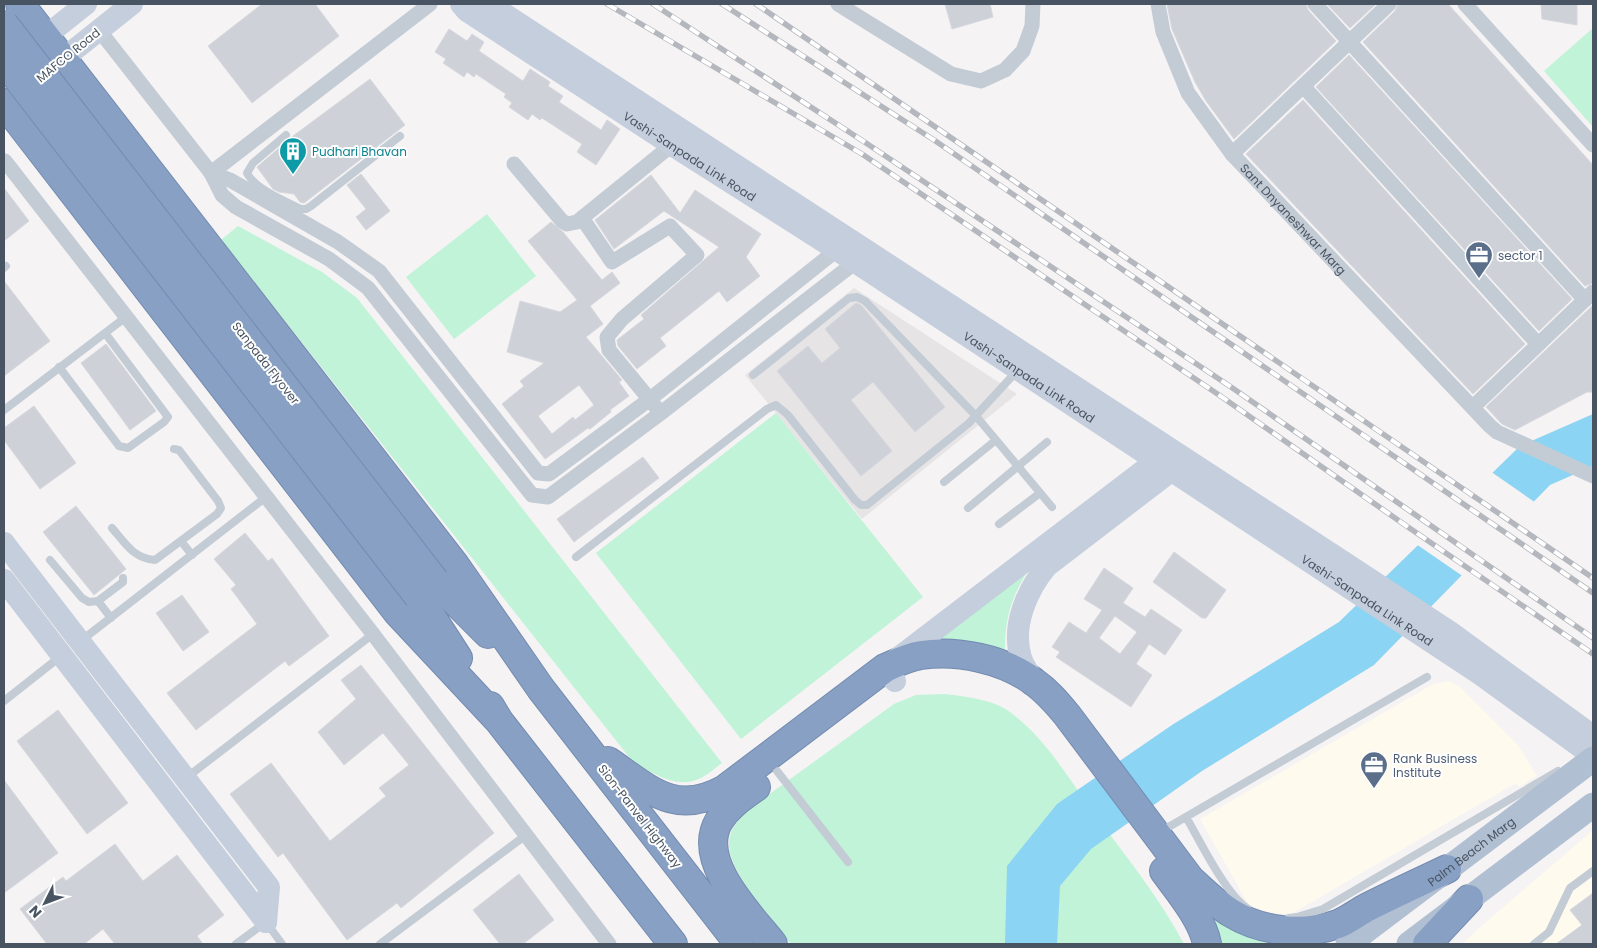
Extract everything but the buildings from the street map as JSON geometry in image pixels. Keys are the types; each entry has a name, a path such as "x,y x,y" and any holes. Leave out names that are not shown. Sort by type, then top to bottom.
{"highway":[{"path":"20,4 455,565 542,689"},
{"name":"Sanpada Flyover","path":"4,24 427,589 499,721"},
{"name":"Sanpada Flyover","path":"4,62 427,589 542,689"},
{"path":"4,105 398,613 499,721 673,944"},
{"path":"76,197 135,151"},
{"path":"772,944 722,877 714,851 715,829 726,811 777,771 890,674 902,660 920,655 956,655 1002,664 1035,682 1054,699 1061,720 1090,759 1146,829 1190,879 1211,899 1244,914 1252,923 1284,932 1338,924 1447,869"},
{"path":"586,746 648,789 661,796 688,802 712,796 725,789 890,674 940,671 973,674 989,678 1025,695 1042,711 1061,720"},
{"name":"Sion-Panvel Highway","path":"542,689 738,944"},
{"path":"1146,829 1193,912 1207,944"},
{"path":"1427,944 1469,898"}],"main road":[{"name":"MAFCO Road","path":"4,105 132,4"},
{"name":"Vashi-Sanpada Link Road","path":"461,4 467,11 679,139 853,251 1340,570 1445,640 1590,750"},
{"name":"Vashi-Sanpada Link Road","path":"489,4 679,139"},
{"path":"4,70 82,5"},
{"name":"Vashi-Sanpada Link Road","path":"853,251 1018,371 1169,459"},
{"path":"890,674 1169,459"},
{"path":"1035,682 1022,658 1019,640 1021,616 1027,596 1035,580 1047,566 1169,459"},
{"path":"4,542 71,649 176,786 269,887 266,922"},
{"path":"4,580 71,649"},
{"name":"Palm Beach Marg","path":"1348,944 1447,869 1590,750"},
{"path":"1409,944 1593,805"}],"street":[{"path":"211,173 430,4"},
{"path":"838,4 951,74 981,81 1005,70 1023,51 1032,26 1033,4"},
{"name":"Sant Dnyaneshwar Marg","path":"1158,4 1163,32 1188,93 1232,154 1497,432 1593,476"},
{"path":"1315,4 1589,296 1473,406"},
{"path":"1232,154 1389,4"},
{"path":"1466,4 1593,145"},
{"path":"99,30 211,173 222,195 236,208 329,259 368,288 532,495 548,497 661,413 853,251"},
{"path":"1303,86 1538,344"},
{"path":"514,164 562,221 571,224 582,218 679,139"},
{"path":"5,161 373,634 609,944"},
{"path":"211,173 230,180 338,242 379,271 538,473 549,474 853,251"},
{"path":"582,218 612,262 670,226 697,255 622,319 607,337 609,350 661,413"}],"lane":[{"path":"241,174 286,136"},
{"path":"211,173 241,174 301,209 306,209 400,136"},
{"path":"753,375 849,298 857,297 865,300 976,416 1052,507"},
{"path":"4,410 126,317"},
{"path":"59,367 119,446 128,448 164,422 168,417 105,333"},
{"path":"576,557 766,409 776,405 788,415 861,505 867,505 976,416 1018,371"},
{"path":"944,482 996,440"},
{"path":"968,508 1046,442"},
{"path":"112,528 132,552 144,559 155,560 217,514 221,508 218,501 179,450 174,449"},
{"path":"999,524 1040,492"},
{"path":"4,701 266,497"},
{"path":"181,541 192,555"},
{"path":"50,560 82,598 89,602 98,601 123,582 123,578"},
{"path":"98,601 111,618"},
{"path":"176,786 373,634"},
{"path":"1146,829 1186,817 1427,677"},
{"path":"1283,918 1297,917 1322,909 1566,766"},
{"path":"777,771 848,862"},
{"path":"1186,817 1215,867 1244,907 1244,914"},
{"path":"380,944 526,835"},
{"path":"1534,944 1549,932 1570,888 1593,871"},
{"path":"236,944 266,922 282,944"}],"shaded area":[{"path":"854,288 1017,394 862,519 745,375"},
{"path":"1449,681 1460,687 1518,745 1537,776 1519,787 1516,783 1293,913 1271,914 1248,904 1200,819 1433,684"},
{"path":"1593,830 1593,944 1462,944 1487,921"}],"green space":[{"path":"1593,28 1593,127 1544,71"},
{"path":"487,214 536,276 454,339 406,277"},
{"path":"238,226 322,272 357,298 722,763 699,779 679,782 663,778 633,762 221,240"},
{"path":"776,413 923,597 741,739 596,553"},
{"path":"1028,570 1010,610 1006,630 1005,653 934,642"},
{"path":"945,694 977,699 1007,710 1044,744 1141,876 1184,944 791,944 752,895 735,867 730,853 729,841 735,825 746,811 894,704 916,695"},
{"path":"1208,914 1227,926 1245,934 1263,940 1286,944 1220,944"}],"water":[{"path":"1593,414 1593,466 1550,485 1374,665 1202,771 1091,849 1060,886 1057,944 1005,944 1007,866 1057,804 1172,725 1339,622 1520,446"}],"pier":[{"path":"1490,471 1536,503 1464,577 1416,544"}],"railway":[{"path":"607,4 862,154 1219,395 1593,654"},
{"path":"653,4 866,143 1231,387 1593,638"},
{"path":"722,4 934,140 1593,593"},
{"path":"756,4 1593,578"}],"place":[{"name":"Pudhari Bhavan","path":"293,175"},
{"name":"sector 1","path":"1479,279"},
{"name":"Rank Business Institute","path":"1374,789"}]}
